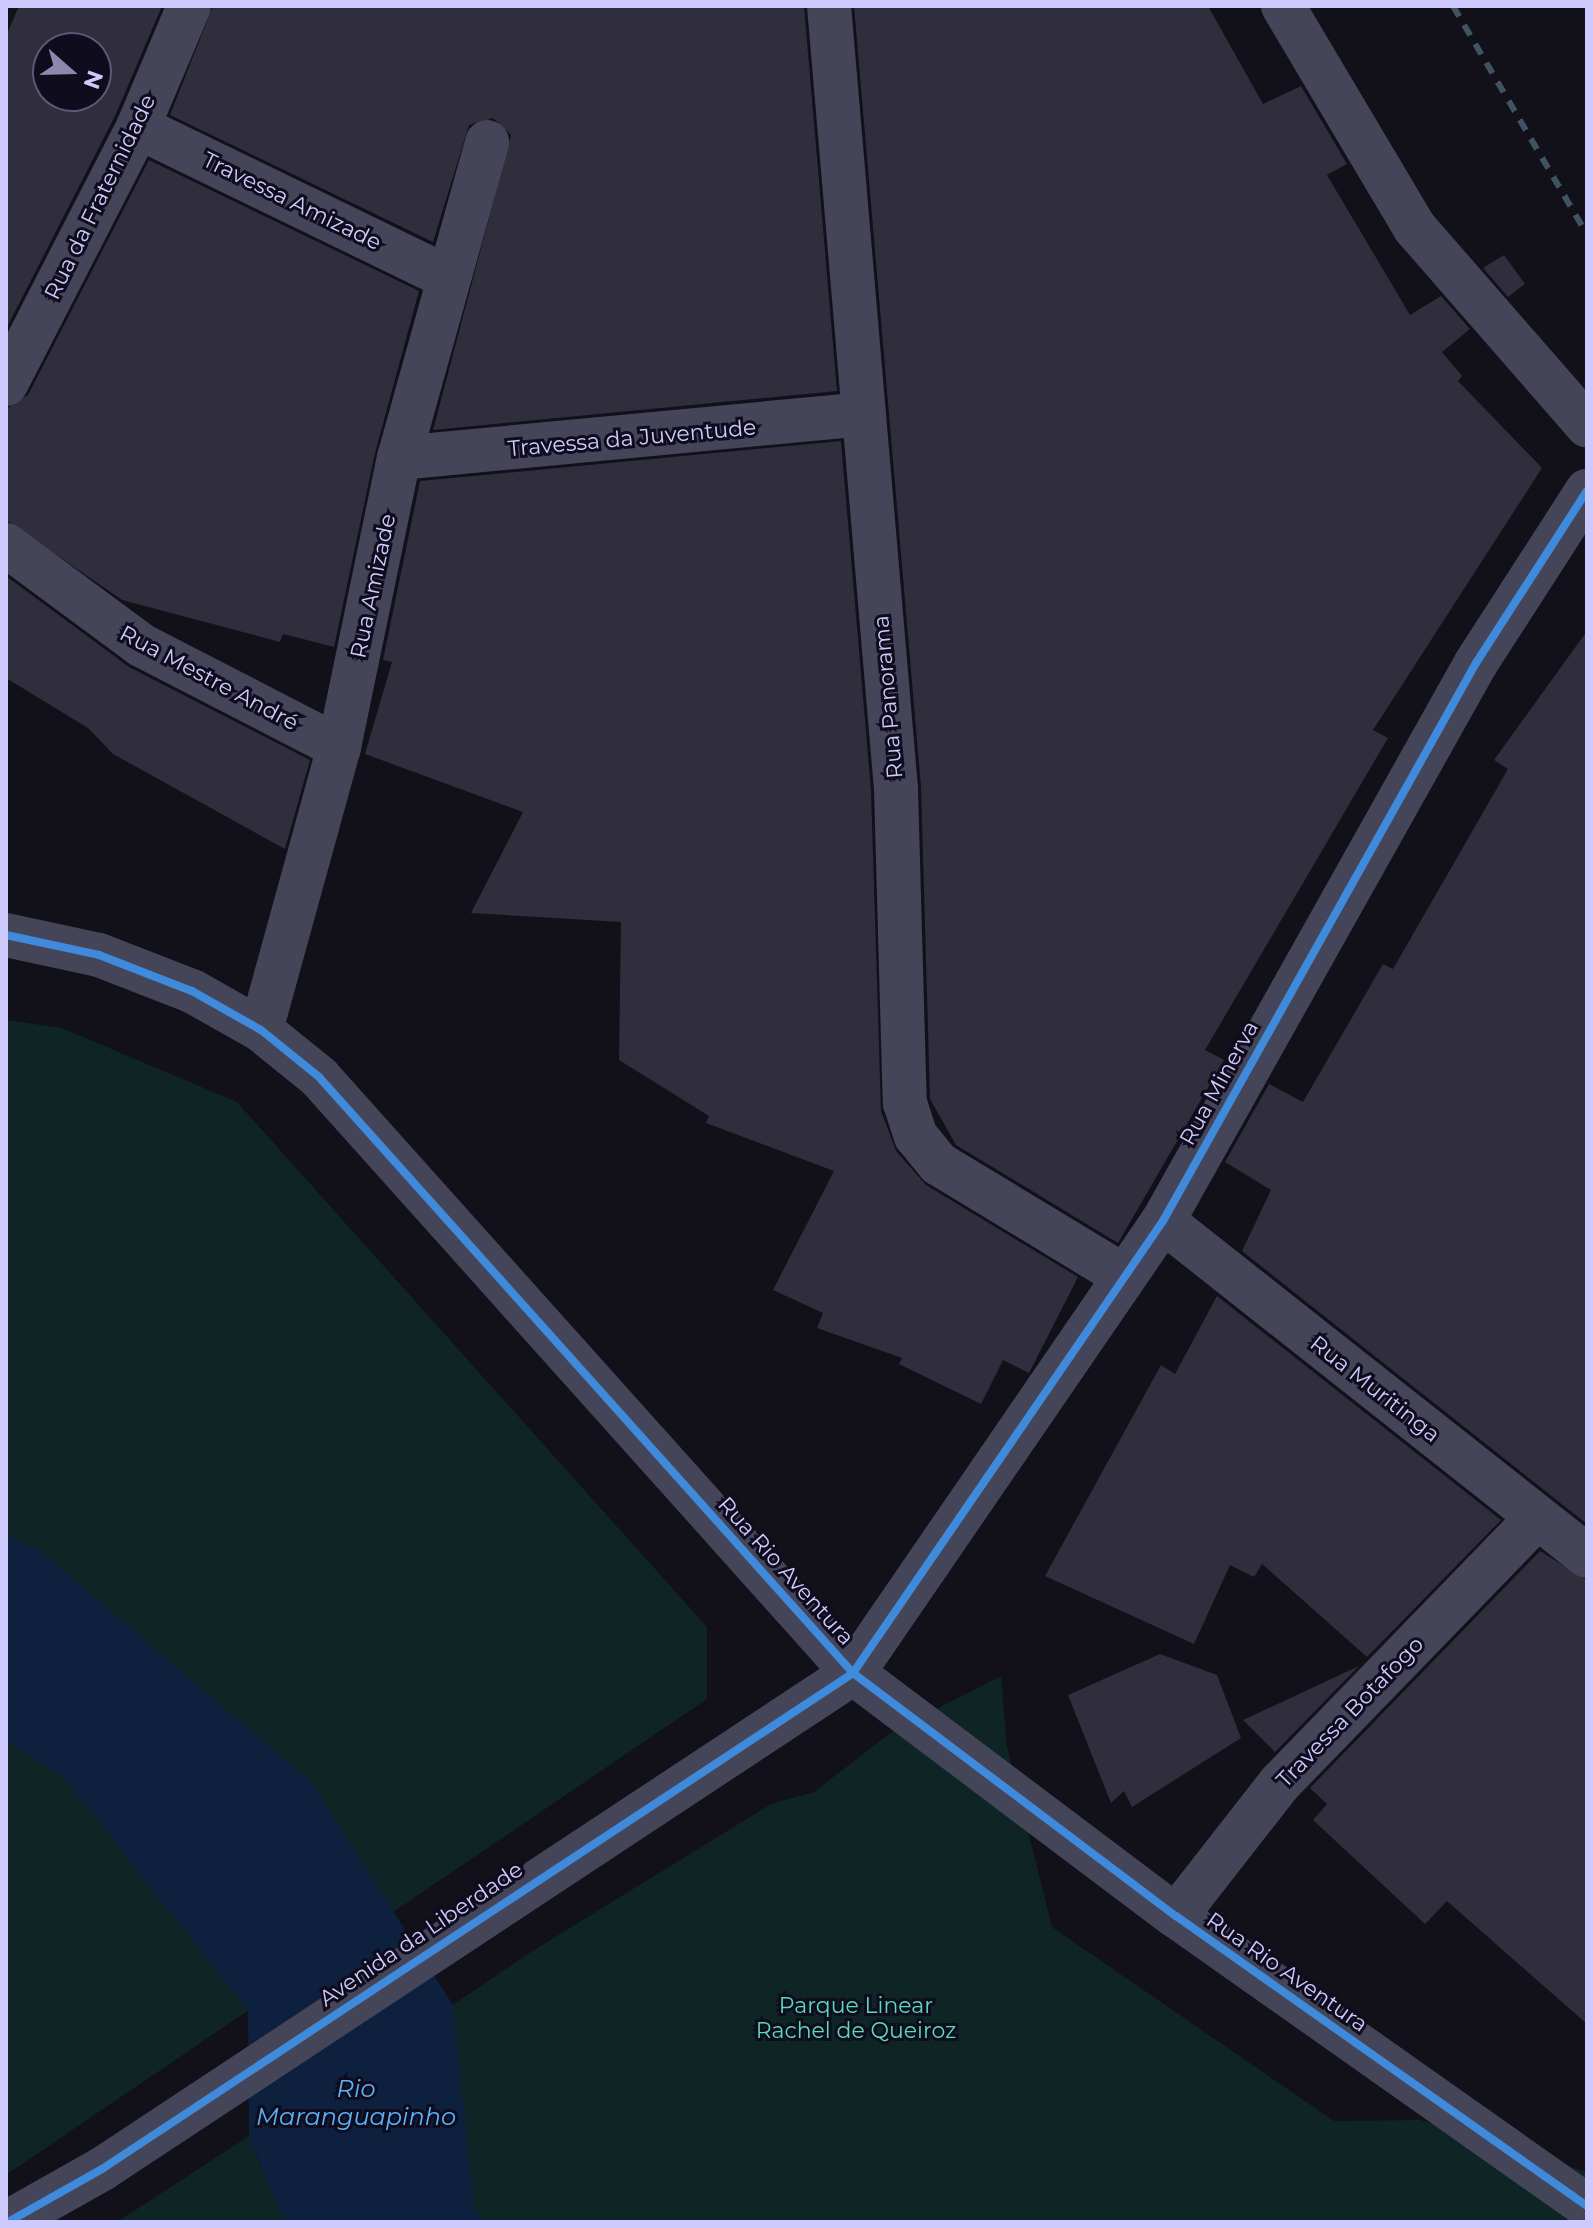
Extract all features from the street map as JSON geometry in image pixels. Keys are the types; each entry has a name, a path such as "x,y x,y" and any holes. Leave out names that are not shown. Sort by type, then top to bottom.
{"street":[{"name":"Rua da Fraternidade","path":"6,384 138,127 189,6"},
{"name":"Rua Panorama","path":"829,6 896,789 905,1103 916,1136 939,1164 1124,1276"},
{"path":"1283,6 1415,228 1587,425"},
{"name":"Travessa Amizade","path":"138,127 445,276"},
{"name":"Rua Amizade","path":"261,1030 339,747 399,458 445,276 487,142"},
{"name":"Travessa da Juventude","path":"399,458 864,414"},
{"name":"Rua Minerva","path":"853,1673 1163,1221 1476,663 1587,491"},
{"name":"Rua Mestre André","path":"6,545 141,645 339,747"},
{"name":"Rua Rio Aventura","path":"6,935 99,955 192,991 261,1030 319,1077 853,1673 1176,1916 1587,2206"},
{"name":"Rua Muritinga","path":"1163,1221 1587,1556"},
{"name":"Travessa Botafogo","path":"1176,1916 1280,1783 1537,1518"},
{"name":"Avenida da Liberdade","path":"8,2222 102,2169 495,1906 853,1673"}],"green space":[{"path":"6,1020 62,1028 237,1102 707,1627 707,1699 6,2175"},
{"name":"Parque Linear Rachel de Queiroz","path":"1001,1676 1007,1747 1052,1927 1334,2121 1420,2120 1587,2172 1587,2222 117,2222 249,2136 263,2171 457,2046 453,2005 526,1955 771,1804 814,1792 893,1731"}],"water":[{"name":"Rio Maranguapinho","path":"6,1535 38,1549 311,1782 453,2005 474,2207 483,2222 284,2222 249,2136 248,2010 65,1779 6,1740"}],"building":[{"path":"19,6 162,6 115,116 6,329 6,36"},
{"path":"213,6 804,6 837,391 433,430 511,135 493,118 469,125 433,242 170,115"},
{"path":"854,6 1208,6 1263,104 1301,86 1347,164 1327,175 1410,315 1441,296 1470,329 1442,352 1462,376 1458,381 1542,468 1373,730 1388,738 1205,1050 1224,1060 1118,1243 956,1145 930,1099 921,787"},
{"path":"149,160 419,291 375,453 334,647 283,634 280,642 122,600 6,520 6,409 28,395"},
{"path":"1504,255 1525,284 1508,297 1483,268"},
{"path":"841,441 871,790 881,1111 896,1151 926,1185 1078,1277 1029,1373 1003,1360 981,1404 899,1364 902,1358 817,1328 823,1313 773,1290 834,1171 706,1123 709,1116 619,1060 621,922 471,913 523,812 365,754 392,662 383,660 420,481"},
{"path":"6,576 129,667 310,760 285,849 113,754 88,728 6,678"},
{"path":"1587,631 1587,1524 1242,1251 1271,1190 1225,1162 1269,1084 1303,1102 1383,964 1393,969 1508,769 1494,760"},
{"path":"1217,1296 1501,1520 1367,1657 1262,1564 1254,1577 1230,1565 1194,1644 1045,1576 1161,1365 1175,1374"},
{"path":"1540,1551 1587,1580 1587,2024 1447,1901 1425,1924 1313,1820 1327,1804 1310,1788"},
{"path":"1160,1654 1217,1675 1241,1738 1132,1807 1124,1791 1111,1803 1068,1695"},
{"path":"1359,1666 1275,1752 1243,1720"}],"railway":[{"path":"1453,6 1587,234"}],"cycle path":[{"path":"8,2222 102,2169 853,1673 1163,1221 1476,663 1587,491"},
{"path":"6,935 99,955 192,991 261,1030 319,1077 853,1673 1176,1916 1587,2206"}]}
